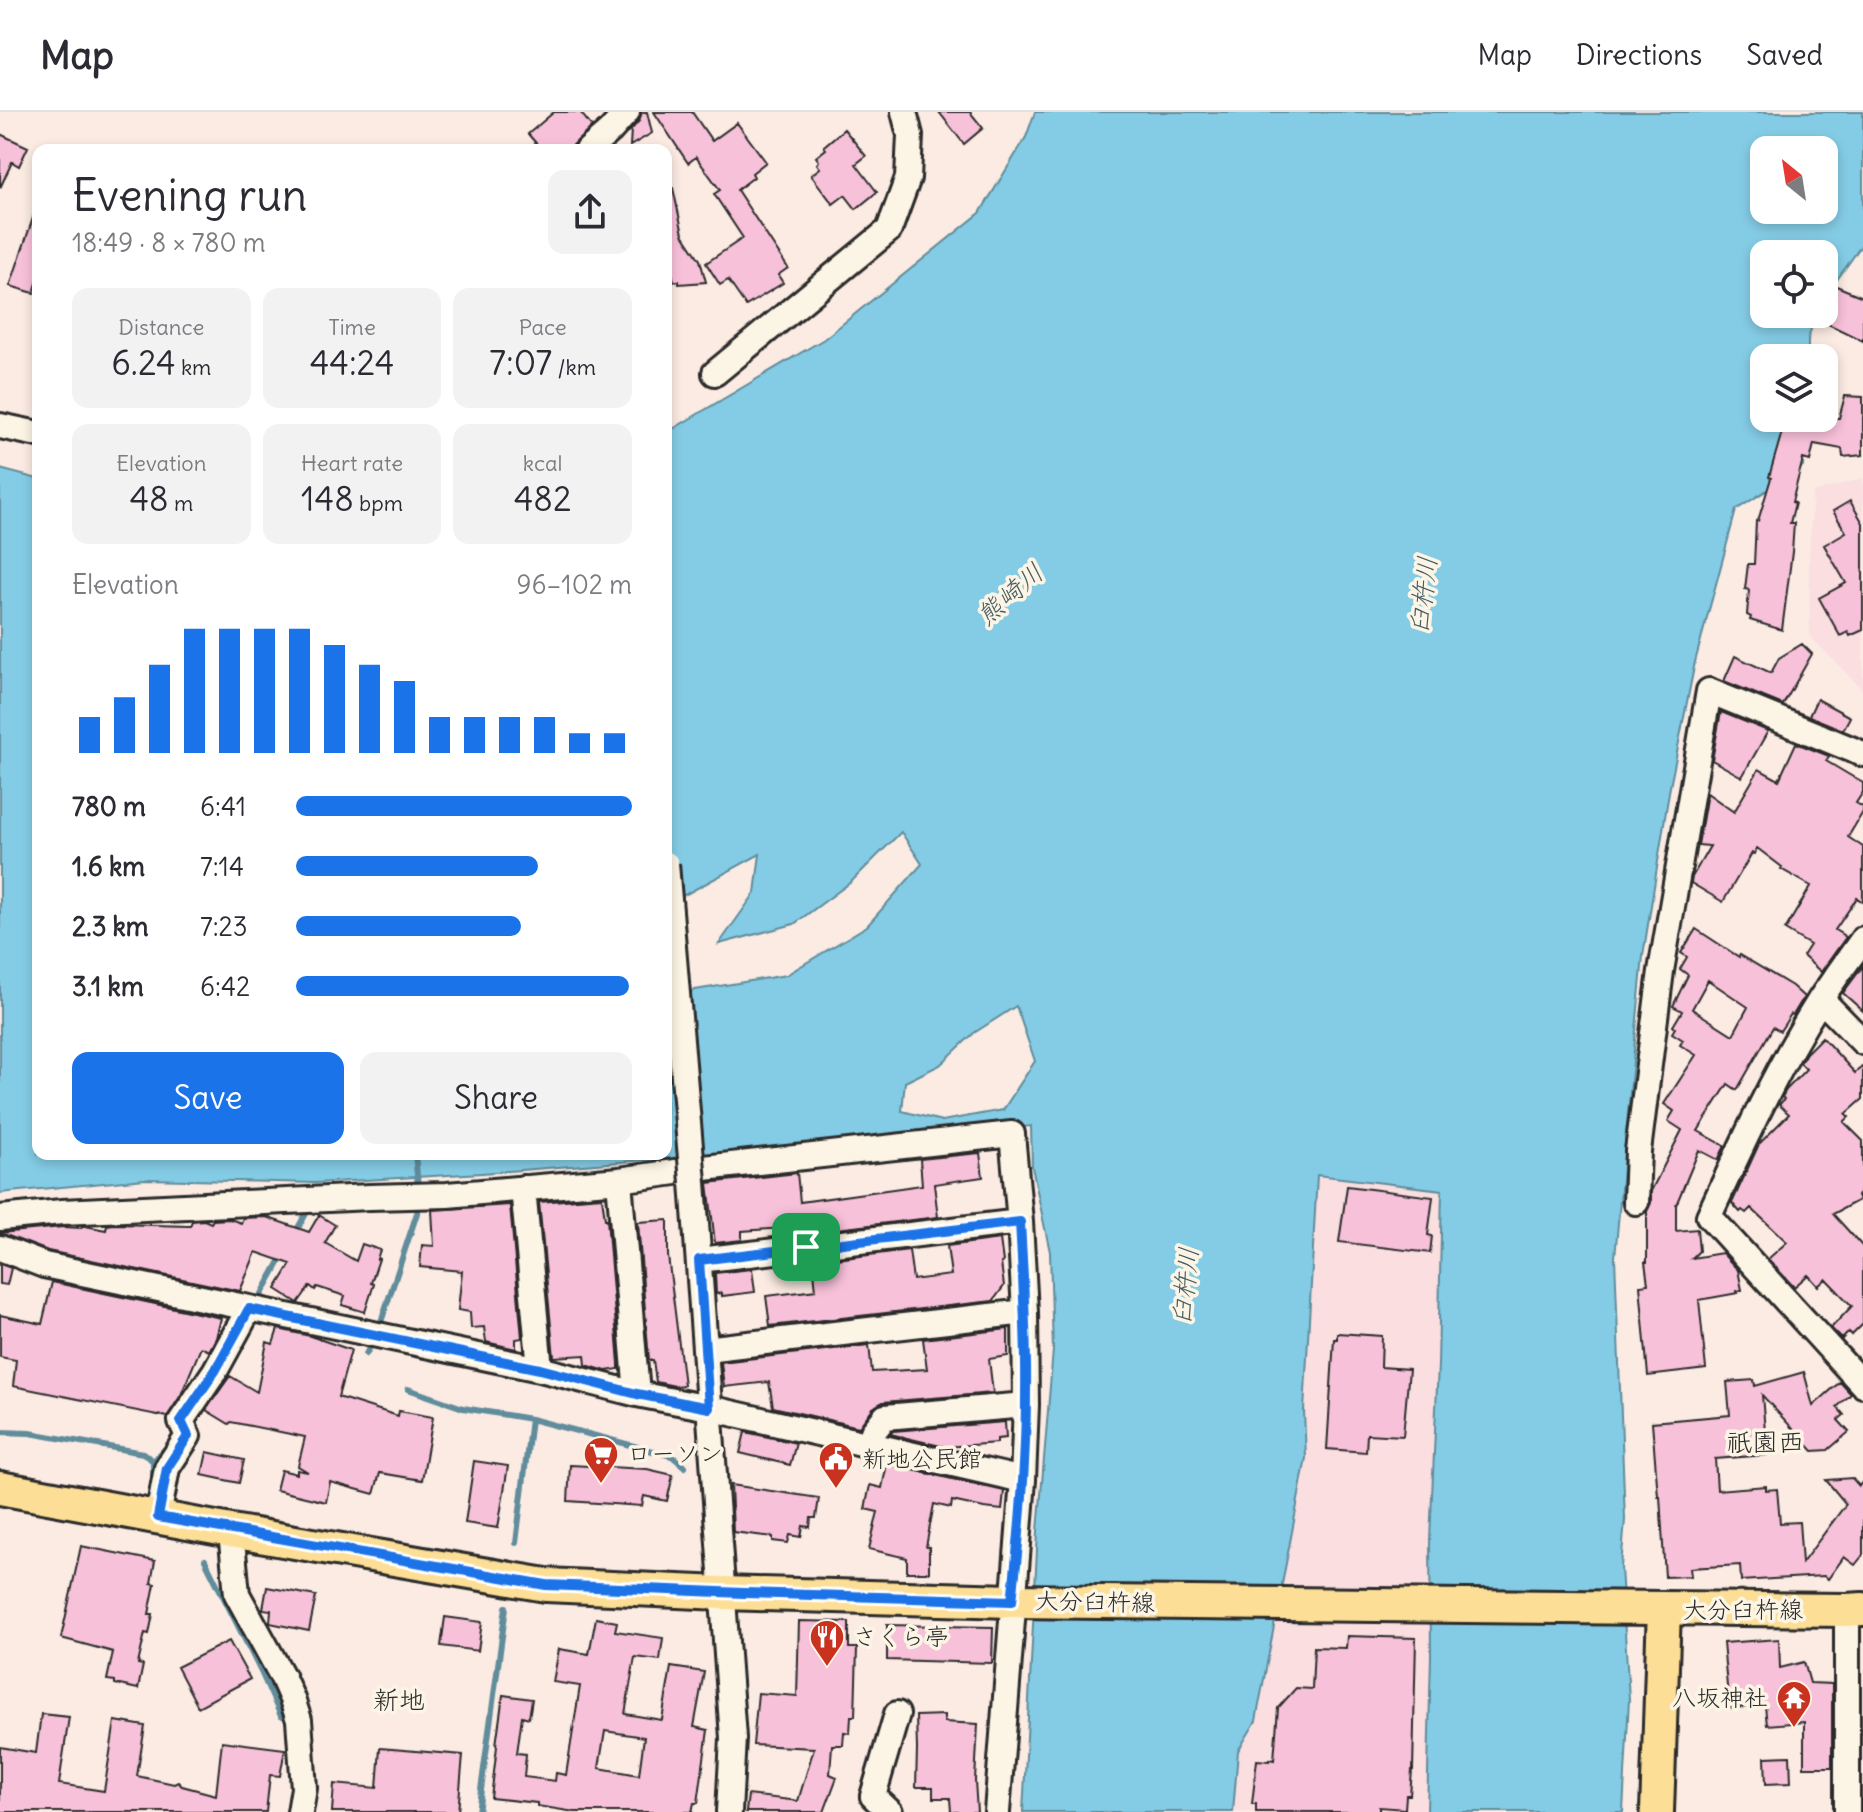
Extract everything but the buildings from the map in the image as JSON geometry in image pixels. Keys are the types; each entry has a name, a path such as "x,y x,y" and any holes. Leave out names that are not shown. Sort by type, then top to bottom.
{"main road":[{"name":"大分臼杵線","path":"0,1488 546,1585 1019,1601 1855,1610"},
{"path":"1653,1609 1657,1812"}],"street":[{"path":"595,144 627,112"},
{"path":"715,373 889,230 908,178 910,135 904,112"},
{"path":"0,426 32,433"},
{"path":"1636,1202 1638,1151 1661,971 1709,691 1863,754"},
{"path":"672,935 733,1738 729,1812"},
{"path":"1863,939 1821,999 1791,1050 1709,1216 1863,1385"},
{"path":"1821,999 1863,1042"},
{"path":"0,1218 62,1212 447,1195 619,1180 1012,1134 1025,1312 1026,1405 1019,1601 997,1812"},
{"path":"619,1180 637,1394"},
{"path":"523,1188 540,1369"},
{"path":"699,1260 1020,1222"},
{"path":"0,1248 44,1265 540,1369 637,1394 1023,1480"},
{"path":"158,1517 167,1468 188,1436 181,1421 215,1371 249,1309"},
{"path":"705,1349 1025,1312"},
{"path":"870,1445 873,1432 885,1417 1026,1405"},
{"path":"231,1531 237,1594 282,1676 299,1720 304,1788 300,1812"},
{"path":"1847,1812 1855,1610"},
{"path":"890,1812 873,1796 897,1714"}],"shaded area":[{"path":"1863,478 1863,690 1810,636 1809,560 1813,493"},
{"path":"1317,1175 1443,1190 1430,1540 1427,1812 1233,1812 1238,1751 1256,1721 1306,1458 1304,1411"}],"water":[{"path":"1035,112 1863,112 1863,243 1838,278 1838,240 1750,240 1750,328 1811,328 1808,344 1750,344 1750,432 1804,432 1803,467 1736,510 1695,662 1669,792 1643,956 1615,1257 1625,1520 1621,1567 1629,1699 1623,1812 1427,1812 1430,1540 1442,1190 1317,1175 1304,1411 1306,1458 1256,1721 1238,1751 1233,1812 1023,1812 1038,1531 1053,1350 1050,1252 1032,1167 1031,1126 672,1158 672,996 786,975 867,926 922,864 901,832 851,882 794,924 719,944 755,893 760,854 672,902 672,429 824,339 980,213 1026,137","holes":["1016,1006 1035,1061 1003,1110 942,1121 902,1111 905,1082 940,1065 974,1033"]},
{"path":"0,469 32,477 32,1160 645,1160 315,1183 145,1179 0,1193"}],"waterway":[{"path":"416,1160 418,1186"},
{"path":"379,1328 419,1207"},
{"path":"294,1235 307,1212"},
{"path":"258,1301 283,1256"},
{"path":"366,1354 372,1343"},
{"path":"408,1389 463,1408 531,1419 672,1456 685,1467"},
{"path":"516,1543 531,1419"},
{"path":"0,1432 30,1433 143,1453 153,1461"},
{"path":"153,1477 153,1461 171,1443"},
{"path":"205,1560 281,1716"},
{"path":"478,1812 506,1607"}],"place":[{"name":"ローソン","path":"601,1485"},
{"name":"新地公民館","path":"836,1490"},
{"name":"さくら亭","path":"827,1668"},
{"name":"八坂神社","path":"1794,1729"}],"district":[{"name":"祇園西","path":"1765,1442"},
{"name":"新地","path":"399,1700"}],"route":[{"path":"1020,1222 1026,1405 1012,1601 546,1585 158,1517 167,1468 188,1436 181,1421 215,1371 249,1309 540,1369 637,1394 709,1408 699,1260 806,1247 1020,1222"}],"water label":[{"name":"熊崎川","path":"1010,594"},
{"name":"臼杵川","path":"1423,595"},
{"name":"臼杵川","path":"1185,1286"}]}
